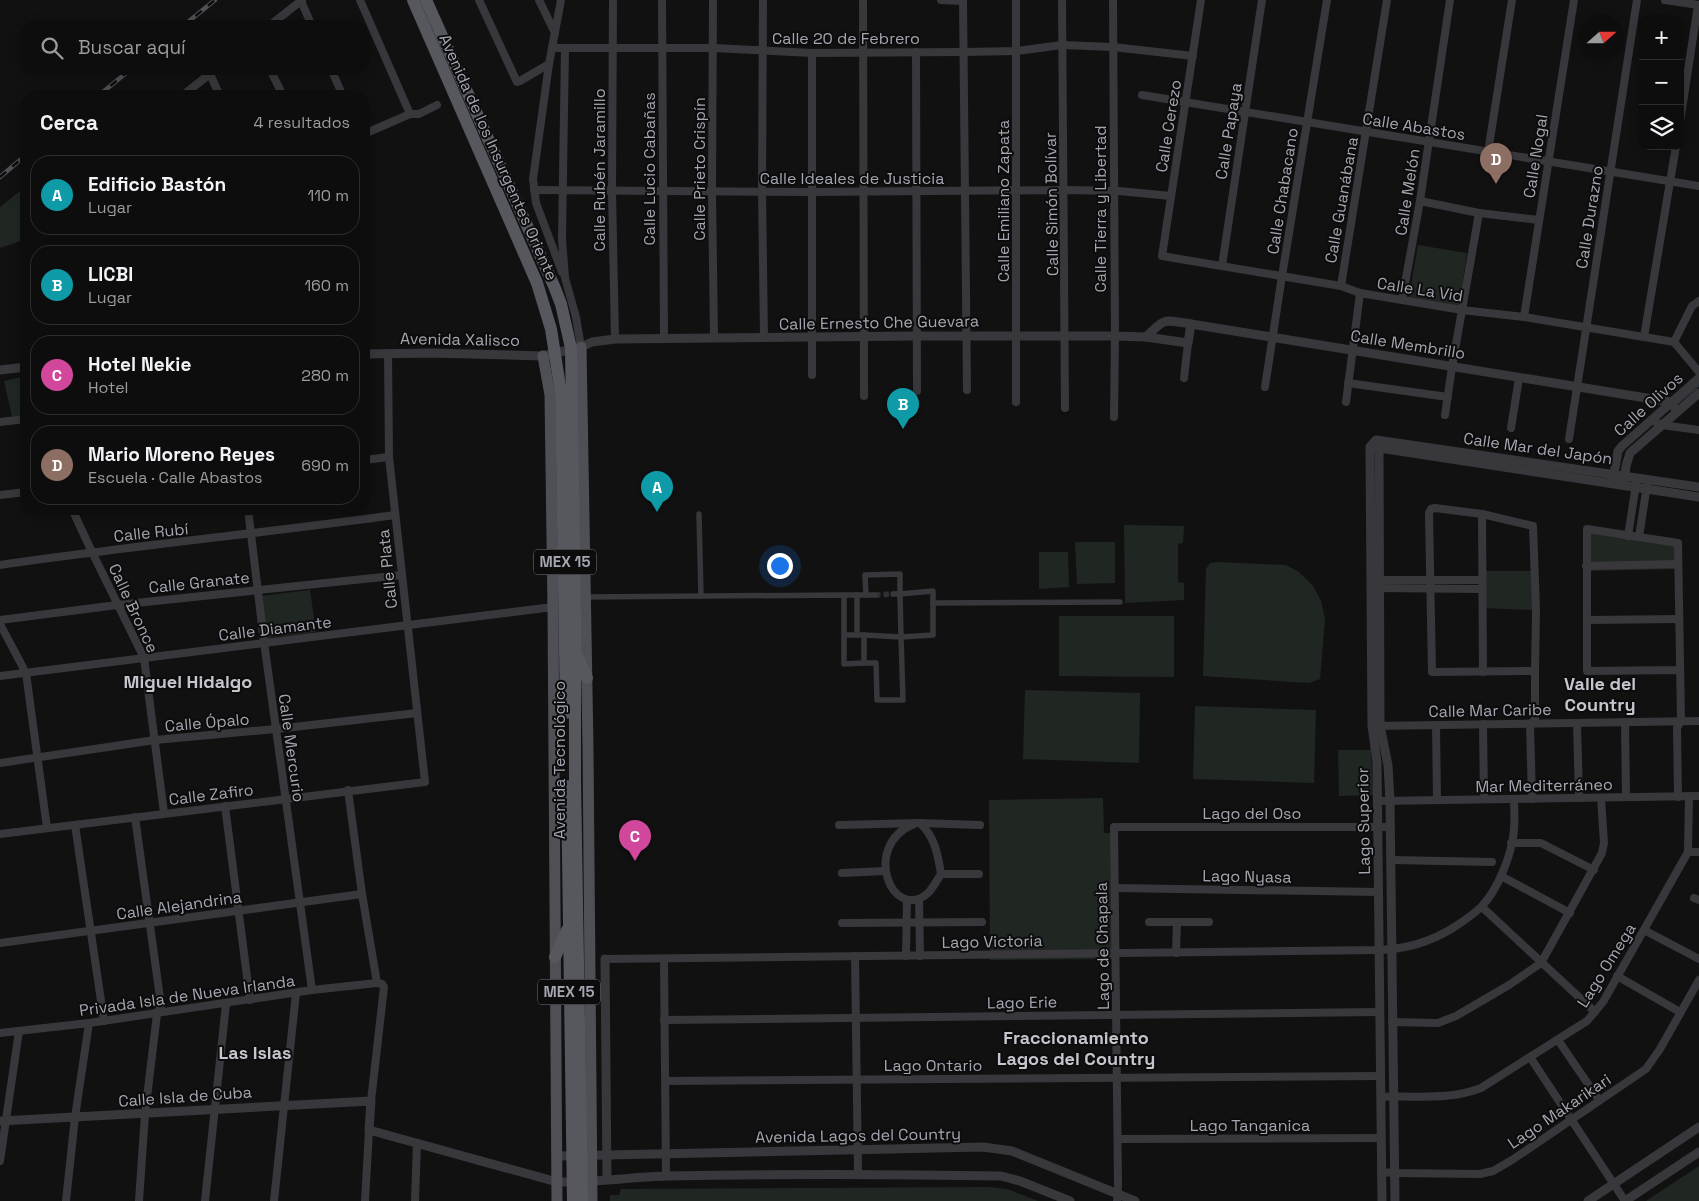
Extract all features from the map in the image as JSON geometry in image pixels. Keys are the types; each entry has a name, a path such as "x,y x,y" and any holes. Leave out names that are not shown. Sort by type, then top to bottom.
{"highway":[{"name":"Avenida de los Insurgentes Oriente","path":"413,0 537,283 551,329"},
{"name":"Avenida de los Insurgentes Oriente","path":"426,0 554,286 566,320"},
{"name":"Avenida Tecnológico","path":"566,320 576,348 575,781 582,1201"},
{"name":"Avenida Tecnológico","path":"551,329 562,392 569,925 582,1155"},
{"path":"552,569 565,544"},
{"path":"575,650 586,678"},
{"path":"555,958 569,925"},
{"path":"579,997 590,1018"},
{"path":"581,1077 590,1059"},
{"name":"Avenida Tecnológico","path":"573,1201 582,1181"}],"main road":[{"name":"Avenida Tecnológico","path":"576,348 586,597 590,1018 590,1059 582,1155 582,1181 592,1201"},
{"name":"Avenida Tecnológico","path":"543,356 550,395 557,1201"}],"street":[{"path":"276,20 301,0 309,20"},
{"path":"360,0 369,20"},
{"path":"479,0 516,82 549,64"},
{"path":"539,0 555,33"},
{"path":"561,0 549,64 533,179 536,204 565,278 576,316 576,348"},
{"name":"Calle Rubén Jaramillo","path":"613,0 612,191 615,339"},
{"name":"Calle Lucio Cabañas","path":"662,0 664,339"},
{"name":"Calle Prieto Crispín","path":"713,0 712,191 714,338"},
{"path":"763,0 762,191 764,338"},
{"path":"863,0 864,396"},
{"path":"941,0 963,0 967,390"},
{"name":"Calle Emiliano Zapata","path":"1016,0 1016,402"},
{"name":"Calle Simón Bolívar","path":"1062,0 1065,190 1065,408"},
{"name":"Calle Tierra y Libertad","path":"1113,0 1114,417"},
{"name":"Calle Cerezo","path":"1162,256 1201,0"},
{"name":"Calle Papaya","path":"1222,266 1262,0"},
{"name":"Calle Chabacano","path":"1266,387 1272,337 1327,0"},
{"name":"Calle Guanábana","path":"1341,286 1388,0"},
{"name":"Calle Melón","path":"1402,300 1420,201 1450,0"},
{"path":"1488,152 1512,0"},
{"name":"Calle Nogal","path":"1524,317 1574,0"},
{"name":"Calle Durazno","path":"1569,439 1637,0"},
{"path":"1665,0 1699,5 1683,105"},
{"path":"370,23 410,114"},
{"name":"Calle 20 de Febrero","path":"552,48 662,47 863,53 1017,51 1062,45 1113,47 1193,56"},
{"path":"565,48 562,190 562,240 565,278"},
{"path":"812,52 812,375"},
{"path":"916,52 917,391"},
{"path":"189,90 208,75"},
{"path":"214,75 218,90"},
{"path":"273,75 280,90"},
{"path":"334,75 340,90"},
{"name":"Calle Abastos","path":"1142,95 1699,186"},
{"path":"370,131 410,114 419,114 437,105"},
{"path":"1644,337 1675,150"},
{"name":"Calle Ideales de Justicia","path":"534,190 915,192 1065,190 1113,191 1170,196"},
{"path":"1420,201 1479,213 1539,220"},
{"path":"1445,415 1479,213"},
{"name":"Calle La Vid","path":"1162,256 1341,286 1360,292 1402,300 1462,310 1524,317 1674,342"},
{"path":"1346,402 1360,292"},
{"path":"1699,301 1692,306 1674,342 1699,372"},
{"name":"Calle Membrillo","path":"1146,337 1160,323 1167,321 1670,402"},
{"path":"1184,378 1191,324"},
{"name":"Calle Ernesto Che Guevara","path":"576,348 592,342 615,339 812,336 1115,336 1146,337 1188,343"},
{"name":"Avenida Xalisco","path":"370,354 543,356 576,348"},
{"name":"Calle Plata","path":"388,353 389,457 425,782"},
{"path":"0,370 20,368"},
{"path":"1511,428 1520,378"},
{"name":"Calle Olivos","path":"1613,478 1618,451 1622,446 1699,378"},
{"path":"1348,384 1448,397"},
{"name":"Calle Olivos","path":"1623,486 1630,453 1699,394"},
{"path":"1670,402 1677,412"},
{"path":"0,422 20,420"},
{"path":"1651,420 1662,425 1699,430"},
{"name":"Calle Mar del Japón","path":"1374,446 1376,440 1613,478 1625,476 1699,486"},
{"name":"Lago Superior","path":"1374,446 1382,1201"},
{"path":"370,459 389,457"},
{"name":"Calle Mar del Japón","path":"1613,478 1623,486 1699,497"},
{"path":"1628,536 1637,478"},
{"path":"1639,537 1648,480"},
{"path":"0,495 20,493"},
{"path":"1532,799 1530,724 1535,720 1536,671 1533,526 1482,514 1431,509 1429,513 1432,672 1536,671"},
{"path":"699,514 701,596"},
{"path":"1482,514 1483,672"},
{"name":"Calle Bronce","path":"75,515 144,658 164,813"},
{"name":"Calle Mercurio","path":"249,515 264,642 312,990"},
{"name":"Calle Rubí","path":"0,565 395,515"},
{"path":"1678,796 1677,728 1681,721 1678,543 1587,529 1587,671 1679,670"},
{"path":"1586,566 1678,564"},
{"path":"844,595 844,664 876,663 877,700 903,700 900,574 865,576 866,595"},
{"name":"Calle Granate","path":"0,622 117,605 402,575"},
{"path":"1375,584 1430,580 1482,580"},
{"path":"1375,584 1482,589"},
{"path":"844,635 900,637 933,635 933,591 893,594"},
{"path":"857,595 864,663"},
{"path":"586,597 875,595"},
{"path":"933,603 1120,602"},
{"name":"Calle Diamante","path":"0,676 553,607"},
{"path":"1587,620 1679,619"},
{"path":"0,622 26,673 47,828"},
{"name":"Calle Ópalo","path":"0,762 155,740 417,713"},
{"name":"Calle Mar Caribe","path":"1376,726 1699,721"},
{"path":"1625,722 1626,797"},
{"path":"1577,723 1578,798"},
{"path":"1483,724 1484,799"},
{"path":"1436,725 1437,800"},
{"name":"Lago Superior","path":"1376,726 1388,765 1390,801 1395,1201"},
{"name":"Calle Zafiro","path":"0,834 425,782"},
{"path":"348,790 362,894 377,983 382,984 384,988 371,1101 365,1201"},
{"name":"Lago Omega","path":"1382,1097 1452,1097 1470,1093 1481,1088 1587,1021 1603,1002 1688,852 1689,796"},
{"name":"Mar Mediterráneo","path":"1378,801 1699,796"},
{"path":"1392,1022 1438,1023 1456,1016 1542,963 1602,853 1604,843 1601,798"},
{"path":"1514,799 1512,843 1501,876 1482,907 1595,1012"},
{"path":"225,806 250,1000"},
{"path":"135,817 161,1006 157,1014 145,1114 139,1201"},
{"path":"75,824 104,1021"},
{"path":"839,825 980,825"},
{"path":"920,825 932,838 938,854 941,874 928,892 919,899 907,900 901,898 894,891 885,871 889,847 900,831 920,825"},
{"name":"Lago del Oso","path":"1114,827 1390,827"},
{"name":"Lago de Chapala","path":"1114,827 1118,1194"},
{"path":"1512,843 1541,843 1594,870"},
{"path":"1688,852 1699,852"},
{"path":"1391,860 1492,862"},
{"path":"842,873 885,871"},
{"path":"941,874 979,874"},
{"path":"1501,876 1570,913"},
{"name":"Lago Nyasa","path":"1114,888 1379,892"},
{"name":"Calle Alejandrina","path":"0,943 362,894"},
{"path":"919,899 920,956"},
{"path":"906,956 907,900"},
{"name":"Lago Victoria","path":"605,959 1392,950 1422,943 1439,936 1464,921 1482,907"},
{"path":"842,923 982,922"},
{"path":"1149,922 1209,922"},
{"path":"1176,953 1177,922"},
{"path":"1644,930 1699,959"},
{"path":"855,956 858,1174"},
{"path":"605,959 608,1179"},
{"path":"664,959 666,1176"},
{"path":"1617,976 1680,1012"},
{"name":"Lago Makarikari","path":"1382,1172 1466,1175 1493,1171 1646,1069 1660,1049 1699,980"},
{"name":"Privada Isla de Nueva Irlanda","path":"0,1033 157,1014 312,990 377,983"},
{"path":"274,1201 296,993"},
{"path":"205,1201 226,1004"},
{"name":"Lago Erie","path":"664,1020 1380,1012"},
{"path":"66,1201 75,1117 89,1023"},
{"path":"0,1161 3,1121 19,1031"},
{"path":"1558,1040 1599,1100"},
{"path":"1530,1057 1625,1201 1699,1152"},
{"name":"Lago Ontario","path":"665,1081 1381,1076"},
{"name":"Calle Isla de Cuba","path":"3,1121 371,1101"},
{"path":"1588,1201 1699,1127"},
{"path":"369,1130 557,1182 666,1176 858,1174 1001,1176 1020,1181 1070,1201"},
{"name":"Lago Tanganica","path":"1118,1139 1381,1138"},
{"path":"415,1201 417,1143"},
{"name":"Avenida Lagos del Country","path":"557,1156 983,1147 1012,1151 1135,1201"}],"shaded area":[{"path":"20,191 20,241 0,248 0,207"},
{"path":"1418,245 1467,253 1459,306 1409,297"},
{"path":"20,377 20,416 12,417 4,381"},
{"path":"1124,525 1184,526 1183,543 1178,544 1178,582 1184,583 1184,600 1125,603"},
{"path":"1587,533 1679,546 1679,569 1587,571"},
{"path":"1075,542 1115,542 1115,583 1077,584"},
{"path":"1039,552 1068,552 1069,587 1039,589"},
{"path":"1210,563 1286,565 1299,572 1313,586 1321,601 1325,619 1320,679 1309,683 1203,676 1206,569"},
{"path":"1483,571 1533,571 1533,610 1483,608"},
{"path":"310,590 316,632 266,638 261,596"},
{"path":"1059,616 1174,616 1174,677 1059,676"},
{"path":"1025,690 1140,693 1139,763 1023,759"},
{"path":"1195,706 1316,710 1314,783 1193,779"},
{"path":"1338,750 1371,750 1373,795 1339,796"},
{"path":"1103,798 1104,833 1112,833 1114,959 990,960 989,800"},
{"path":"1699,1166 1699,1201 1646,1201"},
{"path":"989,1187 1007,1189 1038,1201 610,1201 610,1195 619,1195 621,1189"}],"waterway":[{"path":"1675,405 1699,385"}],"tunnel":[{"path":"875,595 893,594"}],"railway":[{"path":"190,20 215,0"},
{"path":"105,90 124,75"},
{"path":"0,177 20,160"}],"place":[{"name":"Mario Moreno Reyes","path":"1496,184"},
{"name":"LICBI","path":"903,429"},
{"name":"Edificio Bastón","path":"657,512"},
{"name":"Hotel Nekie","path":"635,861"}],"district":[{"name":"Miguel Hidalgo","path":"188,682"},
{"name":"Valle del Country","path":"1600,694"},
{"name":"Fraccionamiento Lagos del Country","path":"1076,1048"},
{"name":"Las Islas","path":"255,1053"}]}
